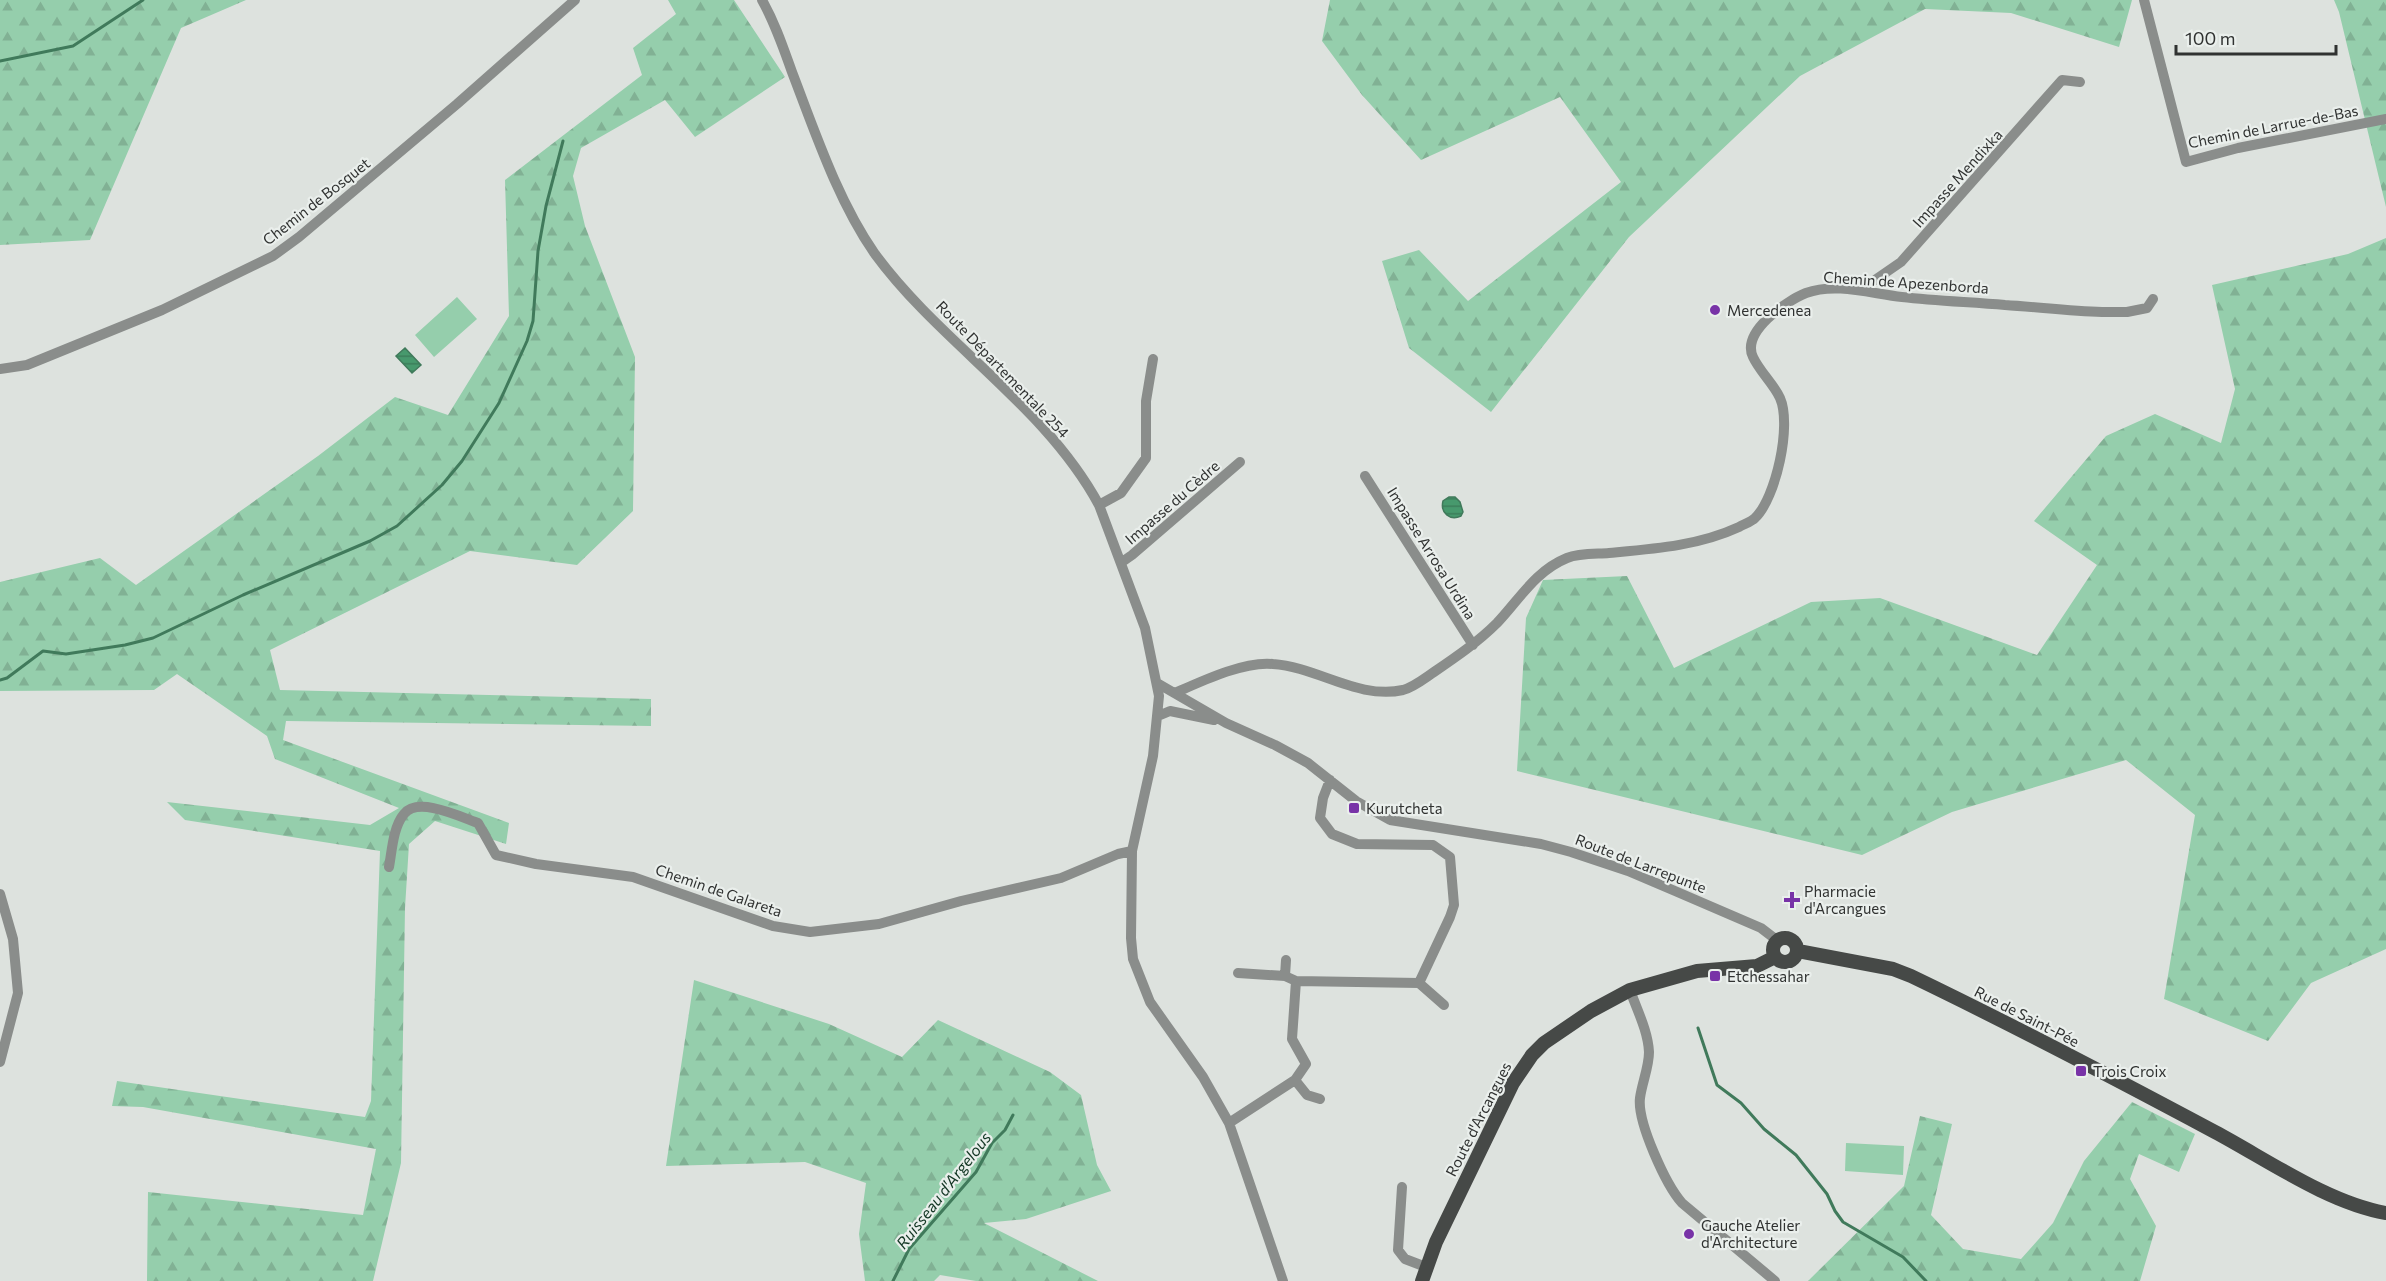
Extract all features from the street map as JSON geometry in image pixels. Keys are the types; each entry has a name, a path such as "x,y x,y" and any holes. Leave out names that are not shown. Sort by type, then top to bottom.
{"main road":[{"path":"1789,939 1795,943 1798,951 1795,958 1789,962 1781,962 1775,957 1774,947 1778,941 1789,939"},
{"name":"Rue de Saint-Pée","path":"1798,951 1893,969 1911,976 2151,1097 2319,1189 2354,1205 2386,1213"},
{"name":"Route d'Arcangues","path":"1422,1281 1426,1267 1513,1083 1544,1043 1566,1027 1630,990 1697,971 1757,966 1775,957"}],"street":[{"name":"Chemin de Bosquet","path":"0,369 27,365 162,310 273,256 299,237 457,104 575,0"},
{"name":"Route Départementale 254","path":"762,0 845,202 865,238 904,289 1000,382 1065,454 1099,505 1145,628 1157,683 1158,716 1153,756 1132,851 1131,938 1133,959 1140,982 1150,1002 1203,1077 1229,1123 1283,1281"},
{"name":"Chemin de Larrue-de-Bas","path":"2144,0 2186,162 2238,148 2386,119"},
{"name":"Impasse Mendixka","path":"1847,290 1872,282 1901,262 2062,80 2080,82"},
{"name":"Chemin de Apezenborda","path":"1183,698 1208,679 1258,664 1273,664 1310,671 1365,690 1389,692 1406,689 1473,645 1497,623 1531,583 1546,570 1569,557 1667,547 1719,536 1754,519 1768,499 1781,454 1786,424 1781,399 1752,355 1752,343 1757,331 1769,316 1805,293 1823,288 1902,297 2082,311 2127,312 2146,308 2153,299"},
{"path":"1099,505 1121,493 1146,458 1146,401 1153,359"},
{"name":"Impasse du Cèdre","path":"1122,562 1240,462"},
{"name":"Impasse Arrosa Urdina","path":"1365,476 1473,645"},
{"path":"1175,712 1183,698 1193,694 1208,679"},
{"name":"Route de Larrepunte","path":"1157,683 1226,723 1308,763 1368,809 1390,820 1541,844 1571,852 1628,871 1718,909 1761,928 1778,941"},
{"name":"Route de Larrepunte","path":"1158,716 1170,711 1226,723"},
{"path":"1330,780 1323,798 1320,818 1332,834 1357,844 1433,845 1450,857 1454,904 1419,983"},
{"name":"Chemin de Galareta","path":"389,867 396,831 403,814 411,807 419,806 447,811 478,823 496,855 536,864 633,877 773,926 810,932 879,924 961,901 1061,878 1118,854 1132,851"},
{"path":"0,894 13,939 18,993 0,1062"},
{"path":"1285,976 1287,960"},
{"path":"1238,973 1285,976 1296,981 1419,983 1444,1005"},
{"path":"1229,1123 1295,1080 1306,1064 1292,1039 1296,981"},
{"path":"1630,990 1649,1053 1640,1099 1640,1116 1666,1180 1672,1192 1683,1203 1775,1281"},
{"path":"1295,1080 1307,1095 1320,1099"},
{"path":"1402,1186 1398,1250 1405,1259 1426,1267"}],"green space":[{"path":"0,0 246,0 181,28 90,240 0,245"},
{"path":"668,0 734,0 785,77 695,137 665,100 581,148 573,176 585,226 635,357 633,511 577,565 470,551 270,650 280,690 651,699 651,726 286,721 283,740 509,823 506,844 435,821 409,844 405,908 401,1163 373,1281 147,1281 148,1192 363,1215 376,1149 143,1107 112,1106 117,1081 365,1117 371,1101 380,851 185,820 167,802 370,825 399,808 275,759 267,736 177,674 154,690 0,691 0,582 100,558 136,585 318,456 395,397 448,415 509,316 505,180 642,75 633,48 676,14"},
{"path":"1330,0 2132,0 2119,47 2011,13 1925,9 1800,76 1629,237 1491,412 1409,348 1382,261 1419,250 1468,301 1621,182 1560,97 1421,160 1362,95 1322,41"},
{"path":"2334,0 2386,0 2386,207 2339,12"},
{"path":"2386,238 2386,949 2311,983 2268,1041 2164,999 2195,815 2126,760 1952,812 1862,855 1517,771 1526,618 1543,580 1627,576 1674,668 1811,602 1880,598 2037,655 2097,565 2034,521 2106,436 2155,414 2221,443 2235,389 2212,285 2348,254"},
{"path":"457,297 477,319 434,357 415,335"},
{"path":"694,980 829,1024 902,1057 938,1020 1050,1072 1081,1095 1097,1165 1111,1191 1026,1219 984,1223 1098,1281 976,1281 940,1275 934,1281 865,1281 859,1234 866,1183 805,1162 666,1166"},
{"path":"2132,1102 2195,1134 2179,1172 2139,1154 2130,1179 2156,1226 2140,1281 1808,1281 1904,1186 1920,1116 1952,1124 1931,1215 1963,1249 2021,1259 2053,1223 2084,1161"},
{"path":"1846,1143 1904,1146 1903,1175 1845,1171"}],"shaded area":[{"path":"405,348 421,365 412,373 396,356"},
{"path":"1449,497 1455,497 1460,502 1463,512 1461,516 1450,517 1444,512 1443,501"}],"waterway":[{"path":"0,61 73,46 143,0"},
{"path":"0,680 7,678 43,651 66,654 125,645 153,638 243,595 370,541 397,526 442,485 462,461 499,403 527,341 533,321 538,251 546,206 563,141"},
{"path":"1698,1028 1717,1085 1741,1103 1764,1129 1796,1155 1827,1194 1843,1222 1903,1257 1926,1281"},
{"name":"Ruisseau d'Argelous","path":"893,1281 909,1249 976,1172 992,1143 1005,1130 1013,1115"}],"place":[{"name":"Mercedenea","path":"1715,310"},
{"name":"Kurutcheta","path":"1354,808"},
{"name":"Pharmacie d'Arcangues","path":"1792,900"},
{"name":"Etchessahar","path":"1715,976"},
{"name":"Trois Croix","path":"2081,1071"},
{"name":"Gauche Atelier d'Architecture","path":"1689,1234"}]}
